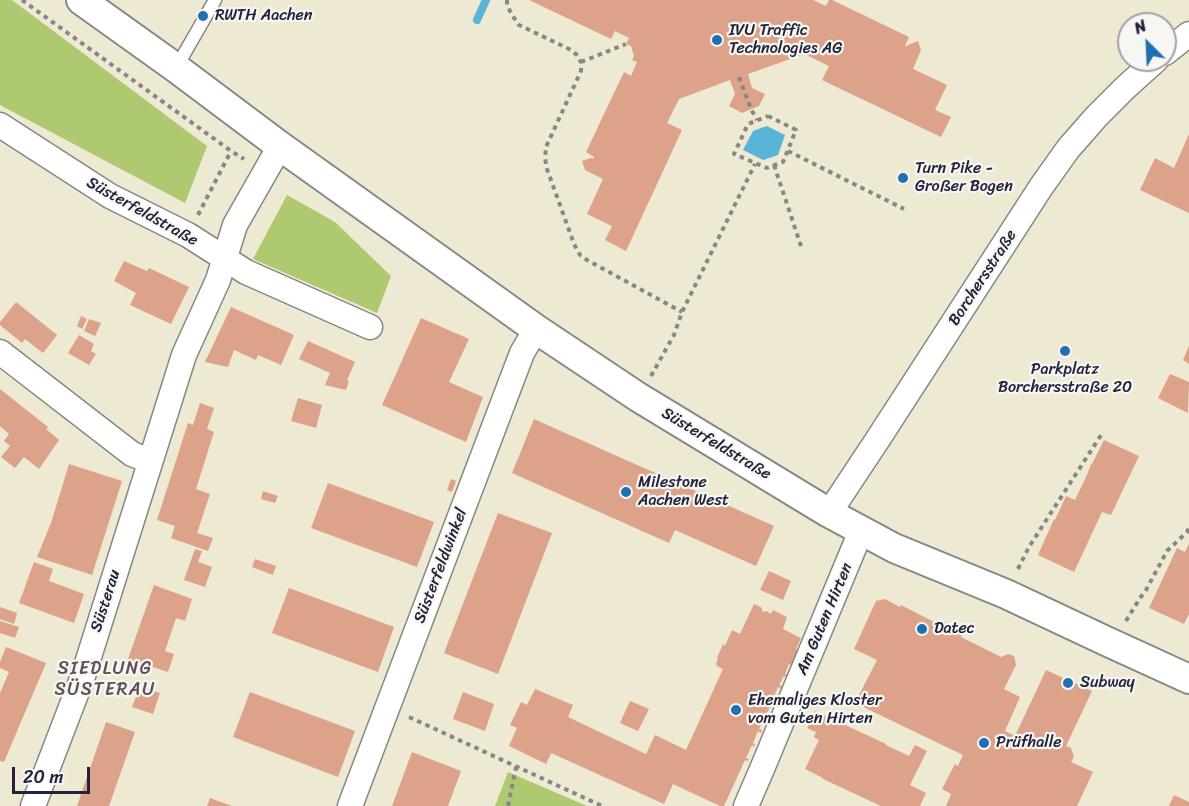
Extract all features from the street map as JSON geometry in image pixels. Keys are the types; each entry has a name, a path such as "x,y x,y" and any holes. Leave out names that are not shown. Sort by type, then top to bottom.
{"street":[{"name":"Süsterfeldstraße","path":"81,0 280,146 536,328 638,397 829,513 894,548 1006,594 1189,679"},
{"path":"1177,44 1189,34"},
{"name":"Borchersstraße","path":"829,513 1041,187 1096,117 1143,72"},
{"name":"Süsterfeldstraße","path":"0,125 110,196 188,235 246,272 370,327"},
{"path":"224,259 235,225 280,146"},
{"name":"Süsterau","path":"33,806 83,676 184,355 218,280 224,259"},
{"name":"Süsterfeldwinkel","path":"350,806 522,353 536,328"},
{"path":"0,352 132,454 150,461"},
{"name":"Am Guten Hirten","path":"746,806 861,531"}],"lane":[{"path":"176,68 210,2"}],"path":[{"path":"22,0 231,151 266,171"},
{"path":"507,0 507,5 519,25 576,54 581,62 581,70 546,147 545,158 574,244 580,255 682,312"},
{"path":"581,62 626,44"},
{"path":"739,78 757,120"},
{"path":"768,116 796,130 783,162 767,168 735,154 748,124 757,120 768,116"},
{"path":"188,235 231,151"},
{"path":"788,151 904,209"},
{"path":"638,397 669,345 682,312 755,164"},
{"path":"774,165 802,249"},
{"path":"1023,557 1103,432"},
{"path":"1134,607 1167,551 1189,528"},
{"path":"387,707 602,806"},
{"path":"508,806 516,767"}],"green space":[{"path":"0,0 12,0 207,146 185,203 0,105"},
{"path":"287,195 335,222 391,276 377,313 253,259"},
{"path":"508,772 587,806 495,806"}],"water":[{"path":"767,126 785,135 778,155 763,160 743,150 753,131"}],"building":[{"path":"529,0 813,0 826,6 829,0 832,0 909,37 905,46 918,41 921,50 913,69 947,85 935,110 951,117 941,137 822,80 829,66 804,54 748,74 752,88 765,94 759,106 742,113 729,106 735,94 730,80 679,99 667,123 682,130 626,251 605,240 612,226 587,214 603,179 585,170 582,161 593,159 594,157 586,152 624,72 631,76 637,62 632,60 634,56 631,46 626,44 629,38 615,31 611,39"},
{"path":"1189,134 1189,213 1140,190 1155,158 1174,168"},
{"path":"124,261 147,271 149,268 189,287 171,324 130,305 136,293 114,281"},
{"path":"16,302 57,335 43,353 25,339 22,343 0,325"},
{"path":"231,307 294,335 281,365 258,355 256,360 234,350 228,367 205,362"},
{"path":"81,316 87,319 82,329 77,326"},
{"path":"421,318 469,339 449,382 483,397 466,442 382,405"},
{"path":"89,319 101,323 95,336 84,331"},
{"path":"79,335 94,344 91,351 96,354 89,365 68,353"},
{"path":"308,341 355,362 347,380 349,381 346,390 325,385 330,373 299,359"},
{"path":"1189,346 1189,364 1183,360"},
{"path":"1170,374 1189,382 1188,413 1158,398"},
{"path":"0,389 48,427 46,429 59,440 39,469 24,457 15,468 1,457 10,446 4,441 9,434 0,426"},
{"path":"298,398 322,405 316,428 291,421"},
{"path":"200,403 214,408 207,429 214,432 196,489 210,494 197,533 213,538 208,551 171,538 175,526 157,520 188,423 193,425"},
{"name":"Milestone Aachen West","path":"534,419 774,526 756,566 675,530 669,543 512,473"},
{"path":"1104,440 1139,456 1111,515 1102,512 1074,572 1038,555 1066,496 1075,500"},
{"path":"69,464 122,481 92,575 37,557 51,523"},
{"path":"451,479 456,481 452,492 447,490"},
{"path":"328,483 434,522 417,567 311,528"},
{"path":"263,491 278,496 275,503 261,499"},
{"path":"498,513 552,533 498,674 444,653"},
{"path":"1189,544 1189,614 1184,624 1149,608 1177,548 1185,552"},
{"path":"195,549 202,551 198,562 212,567 205,587 184,580"},
{"path":"255,559 276,566 273,575 252,567"},
{"path":"34,562 53,569 49,581 84,594 74,623 19,603"},
{"path":"769,571 791,581 783,600 760,590"},
{"path":"154,585 192,599 185,621 176,618 165,651 174,654 168,672 128,659"},
{"path":"289,588 394,627 378,672 272,633"},
{"path":"885,599 936,623 940,620 947,623 948,628 962,635 961,637 1001,657 1008,654 1014,656 1016,665 1004,689 1020,697 1005,731 1015,736 1046,670 1092,691 1066,746 1071,748 1074,757 1071,762 1093,772 1077,806 946,806 951,794 942,789 955,764 958,766 963,755 855,703 877,660 854,649 876,601"},
{"name":"Ehemaliges Kloster vom Guten Hirten","path":"754,604 761,607 763,612 767,611 771,614 773,610 787,617 783,629 801,638 796,649 799,651 792,665 789,664 785,674 787,675 779,685 782,686 781,689 778,687 772,701 775,702 772,703 766,715 769,716 765,717 759,729 762,730 761,733 758,731 753,743 755,745 754,747 752,745 746,758 749,759 745,760 724,806 673,784 664,804 551,753 546,764 509,746 517,728 510,725 521,702 527,705 535,689 573,705 568,717 646,754 655,735 686,750 723,669 716,664 723,644 725,646 732,630 740,634"},
{"path":"0,607 17,613 14,624 0,619"},
{"path":"0,621 19,627 15,638 0,633"},
{"path":"6,647 46,663 4,762 0,761 0,693 9,672 0,668 0,662"},
{"path":"140,686 160,693 153,714 132,707"},
{"path":"250,692 355,731 338,777 233,737"},
{"path":"463,692 494,704 485,731 453,719"},
{"path":"630,701 649,709 638,731 620,723"},
{"path":"815,711 909,756 915,745 927,751 910,785 926,793 920,806 881,806 805,769 819,740 814,737 816,732 807,728"},
{"path":"106,722 135,732 109,806 77,806"},
{"path":"412,752 461,771 448,806 392,806"},
{"path":"1174,795 1189,802 1189,806 1169,806"},
{"path":"210,798 232,806 207,806"}],"waterway":[{"path":"477,20 486,0"}],"place":[{"name":"RWTH Aachen","path":"203,16"},
{"name":"IVU Traffic Technologies AG","path":"717,40"},
{"name":"Turn Pike - Großer Bogen","path":"903,178"},
{"name":"Parkplatz Borchersstraße 20","path":"1065,351"},
{"name":"Milestone Aachen West","path":"626,492"},
{"name":"Datec","path":"922,629"},
{"name":"Subway","path":"1068,683"},
{"name":"Ehemaliges Kloster vom Guten Hirten","path":"736,710"},
{"name":"Prüfhalle","path":"984,743"}],"district":[{"name":"SIEDLUNG SÜSTERAU","path":"105,679"}]}
